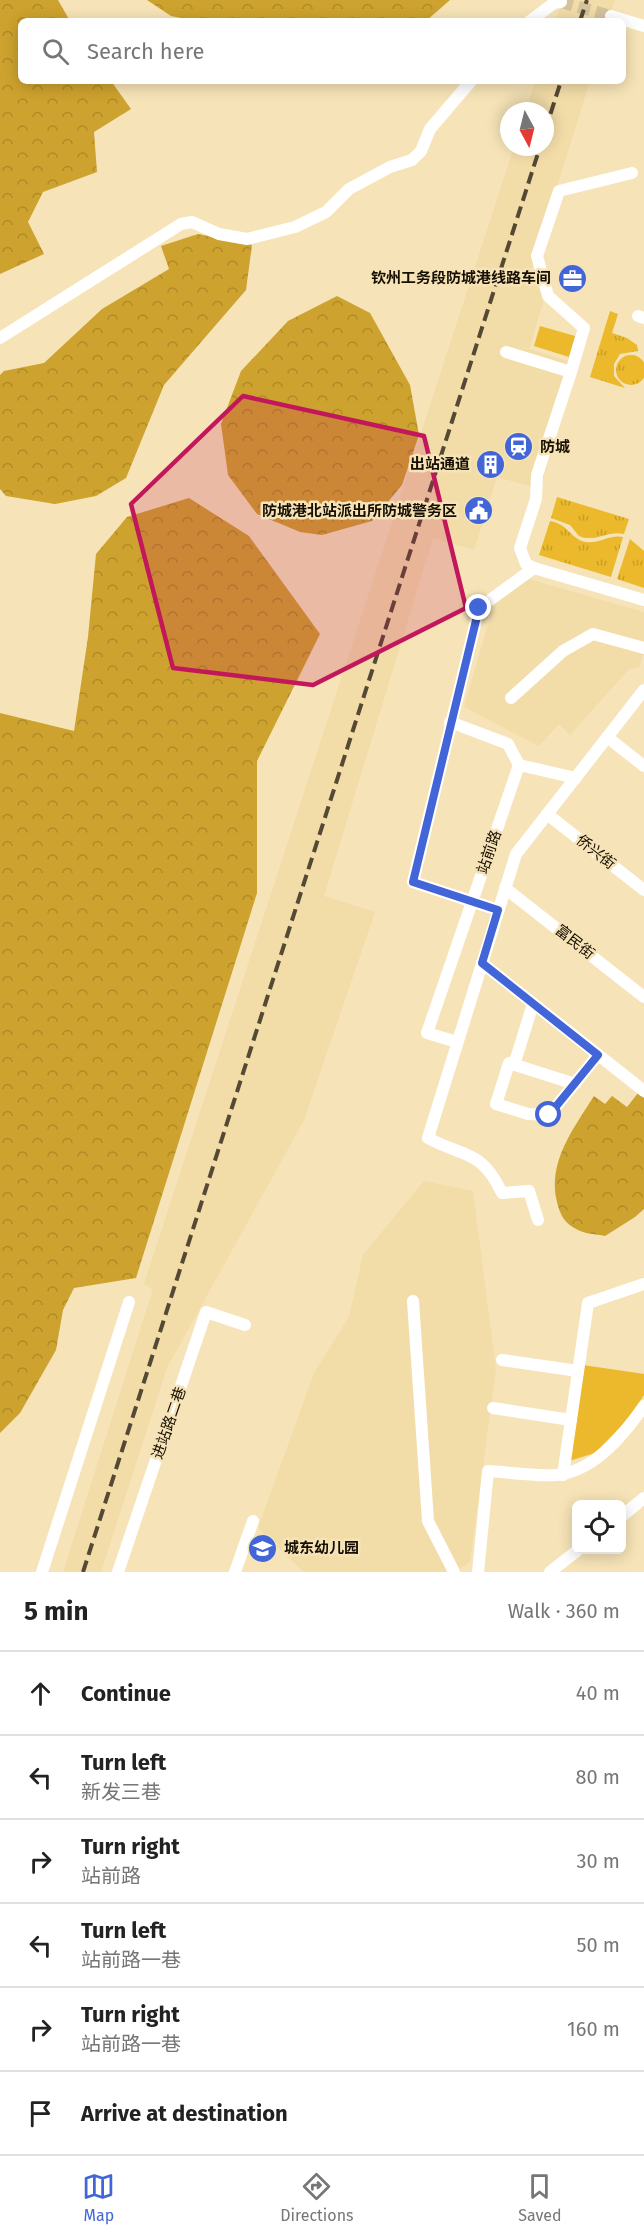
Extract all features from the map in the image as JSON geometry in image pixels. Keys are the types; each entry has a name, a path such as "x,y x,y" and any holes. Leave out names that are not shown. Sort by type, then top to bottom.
{"street":[{"path":"534,18 554,3 561,2"},
{"path":"611,16 618,18"},
{"path":"626,21 644,26"},
{"path":"0,338 181,224 192,222 219,234 247,239 295,227 326,212 349,189 390,167 412,160 421,151 430,129 468,84"},
{"path":"632,173 559,191 537,256 548,296 584,328 537,475 536,499 520,548 526,564 534,568 644,600"},
{"path":"506,352 571,372"},
{"path":"498,910 413,882 479,608 534,568"},
{"path":"511,698 563,651 593,634 644,648"},
{"name":"站前路","path":"538,1220 530,1191 502,1193 493,1174 471,1154 445,1147 428,1138 516,854 644,690"},
{"path":"450,722 508,744 519,765 576,778"},
{"path":"607,737 644,766"},
{"name":"站前路","path":"458,1042 427,1033 519,765"},
{"name":"侨兴街","path":"547,814 644,890"},
{"name":"富民街","path":"506,888 644,997"},
{"path":"482,963 644,1091"},
{"path":"514,1065 534,1004"},
{"path":"575,1084 509,1063 496,1104 528,1114 549,1115 575,1084 598,1055"},
{"path":"563,1475 588,1303 644,1284"},
{"path":"413,1301 428,1521 454,1572"},
{"path":"42,1572 129,1302"},
{"name":"进站路二巷","path":"118,1572 206,1312 245,1325"},
{"path":"502,1360 578,1371"},
{"path":"478,1572 488,1471 563,1475 595,1461 634,1420 644,1406"},
{"path":"494,1408 571,1420"},
{"path":"626,1512 644,1498"},
{"path":"235,1572 253,1521"},
{"path":"550,1572 573,1554"}],"highlighted area":[{"path":"243,396 424,436 466,608 313,685 173,668 131,504"}],"shaded area":[{"path":"562,0 615,0 609,18 556,18"},
{"path":"534,84 589,84 530,273 549,282 529,349 578,364 540,489 497,477 474,550 433,538 324,896 375,912 304,1120 167,1368 101,1572 63,1572 153,1289 144,1284 511,156 554,156 554,102 529,102"},
{"path":"525,578 644,612 644,653 639,667 629,669 570,735 559,724 539,746 464,707 494,603"},
{"path":"424,1181 473,1191 496,1370 470,1562 454,1572 304,1572 258,1528 314,1373 349,1317 363,1255"}],"green space":[{"path":"0,0 58,0 68,18 18,18 18,84 113,84 131,109 94,132 97,172 43,192 28,222 44,254 0,274"},
{"path":"147,0 450,0 429,18 181,18 171,16"},
{"path":"198,234 252,245 246,290 164,385 126,478 96,496 55,504 6,496 0,489 0,375 4,371 44,363 102,309 169,269 161,246"},
{"path":"337,296 370,313 410,385 419,435 402,485 372,521 322,535 300,532 257,514 228,475 221,424 241,371 288,321"},
{"path":"610,311 618,314 612,333 627,338 637,345 638,351 620,354 614,364 614,376 625,388 590,377"},
{"path":"540,326 575,336 569,357 534,346"},
{"path":"631,355 642,359 645,364 645,376 642,381 631,385 620,381 616,370 620,359"},
{"path":"557,497 629,519 624,534 591,538 579,536 570,525 551,518"},
{"path":"189,498 249,536 320,634 257,761 257,893 136,1278 74,1288 63,1310 56,1350 20,1413 0,1433 0,713 74,731 88,637 96,554 127,517"},
{"path":"550,521 562,525 581,541 595,542 618,536 623,537 611,577 539,555"},
{"path":"630,539 644,551 644,588 617,579"},
{"path":"638,1093 644,1098 644,1209 605,1236 573,1228 562,1215 555,1187 559,1159 564,1146 594,1096 605,1104 612,1096 627,1107"},
{"path":"583,1365 644,1374 644,1395 629,1418 595,1453 569,1461"}],"tunnel":[{"path":"561,2 611,16"}],"railway":[{"path":"581,18 587,0"},
{"path":"554,103 560,84"},
{"path":"83,1572 537,156"}],"place":[{"name":"钦州工务段防城港线路车间","path":"572,278"},
{"name":"防城","path":"519,447"},
{"name":"出站通道","path":"491,464"},
{"name":"防城港北站派出所防城警务区","path":"478,511"},
{"name":"城东幼儿园","path":"263,1548"}],"route":[{"path":"479,608 413,882 498,910 482,963 598,1055 549,1115"}]}
